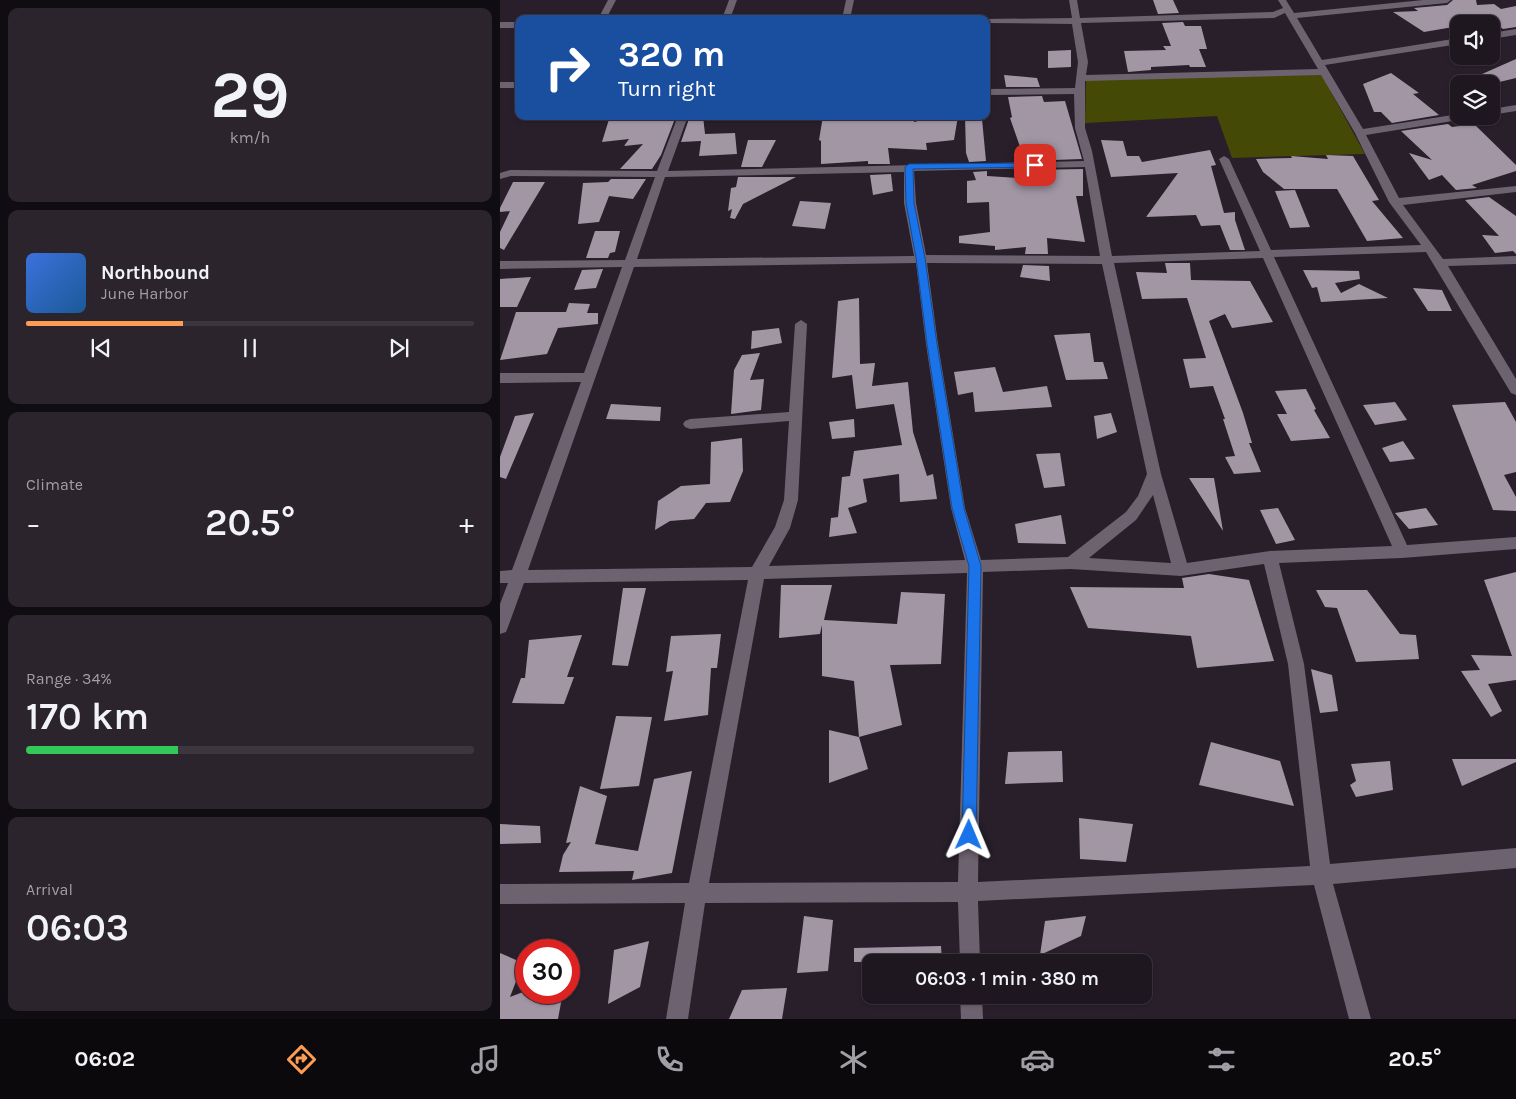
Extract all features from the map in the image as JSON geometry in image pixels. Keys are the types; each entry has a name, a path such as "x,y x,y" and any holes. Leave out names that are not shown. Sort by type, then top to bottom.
{"street":[{"path":"604,15 612,0"},
{"path":"727,15 733,0"},
{"path":"847,15 850,0"},
{"path":"1073,0 1083,62 1079,91 1080,128 1154,474 1181,570"},
{"path":"990,20 1076,21 1274,15 1290,12 1372,10 1446,0"},
{"path":"1274,15 1290,12"},
{"path":"1290,12 1360,133 1395,202 1440,263 1516,389"},
{"path":"500,25 515,25"},
{"path":"1500,35 1516,32"},
{"path":"1082,78 1323,67 1450,43"},
{"path":"500,85 515,85"},
{"path":"990,92 1079,91"},
{"path":"1500,111 1516,108"},
{"path":"1360,133 1450,118"},
{"path":"500,627 629,262 681,120"},
{"path":"1224,159 1402,552"},
{"path":"500,176 510,174 661,174 1089,164"},
{"path":"909,167 910,203 958,508 975,566 968,892 970,954"},
{"path":"1395,202 1516,189"},
{"path":"500,265 920,258 1107,260 1429,248"},
{"path":"1440,263 1516,260"},
{"path":"677,1019 756,573 782,528 791,500 801,324"},
{"path":"500,378 588,377"},
{"path":"690,424 797,416"},
{"path":"1071,563 1131,516 1144,498 1154,474"},
{"path":"500,577 756,573 1071,563 1181,570 1270,557 1402,552 1516,543"},
{"path":"1270,557 1296,664 1321,875 1360,1019"},
{"path":"500,894 968,892 1321,875 1516,858"},
{"path":"971,1004 972,1019"}],"green space":[{"path":"1321,74 1365,154 1232,158 1217,116 1085,123 1086,80"}],"building":[{"path":"1153,0 1173,0 1179,13 1158,14"},
{"path":"1453,0 1476,0 1477,5 1494,4 1501,9 1516,6 1516,27 1503,29 1500,26 1500,15 1450,15 1450,28 1424,32 1393,12 1418,11 1414,8 1447,5"},
{"path":"1183,22 1185,26 1201,26 1207,49 1199,49 1206,67 1190,67 1189,65 1151,67 1151,70 1128,72 1124,51 1166,50 1163,46 1171,46 1162,23"},
{"path":"1071,50 1071,67 1048,68 1048,51"},
{"path":"1516,59 1516,78 1500,82 1500,75 1480,75"},
{"path":"1391,73 1419,93 1413,94 1439,115 1392,123 1381,112 1374,112 1363,84"},
{"path":"1004,75 1037,78 1040,87 1006,87"},
{"path":"1042,96 1044,102 1065,101 1082,159 1025,161 1010,118 1012,117 1008,97"},
{"path":"609,120 674,120 661,155 652,169 620,169 643,144 624,146 629,139 602,142"},
{"path":"689,120 703,120 705,134 735,133 737,154 699,156 701,141 681,142"},
{"path":"822,120 914,120 914,122 922,120 957,120 954,140 926,143 927,150 888,148 890,164 868,164 868,161 821,164 821,141 819,140"},
{"path":"965,120 982,120 986,161 969,162 966,153"},
{"path":"1448,124 1452,127 1475,125 1516,165 1516,171 1472,185 1477,188 1456,190 1442,175 1429,180 1409,153 1432,160 1401,131"},
{"path":"748,140 776,140 762,167 741,167"},
{"path":"1101,140 1123,141 1127,156 1139,156 1142,162 1210,150 1216,165 1211,166 1224,213 1235,212 1235,220 1245,250 1230,250 1220,225 1201,226 1196,215 1146,217 1178,173 1111,177"},
{"path":"1326,155 1353,156 1379,200 1372,201 1403,238 1367,241 1337,189 1284,189 1263,172 1256,159 1292,158 1291,156 1328,159"},
{"path":"1083,169 1083,196 1076,196 1085,242 1047,238 1048,254 1025,254 1026,247 995,250 995,246 959,243 959,236 990,232 989,202 967,203 967,181 976,180 973,172 987,171 987,176 1032,179 1029,170"},
{"path":"891,174 893,191 873,195 870,175"},
{"path":"738,177 796,177 743,204 735,219 730,218 732,209 728,211 731,188 736,187"},
{"path":"611,179 646,179 633,199 609,196 599,222 578,224 583,183 608,182"},
{"path":"513,182 545,182 504,250 500,248 500,232 510,211 500,212 500,208"},
{"path":"1295,190 1310,227 1290,228 1275,191"},
{"path":"1489,197 1516,216 1516,254 1513,251 1495,253 1482,235 1499,236 1465,200"},
{"path":"800,201 831,203 825,229 792,226"},
{"path":"595,231 620,231 615,252 610,253 608,258 586,258"},
{"path":"1165,263 1190,263 1191,280 1250,281 1273,322 1232,328 1225,314 1209,321 1243,413 1252,443 1249,443 1261,472 1234,474 1225,457 1235,456 1223,419 1225,419 1213,386 1190,388 1183,359 1206,358 1187,298 1142,299 1136,272 1167,273"},
{"path":"1023,265 1049,266 1050,281 1020,277"},
{"path":"603,269 596,288 574,290 582,270"},
{"path":"1303,270 1359,271 1360,279 1335,283 1341,293 1359,284 1388,298 1321,302 1317,287 1312,288"},
{"path":"531,277 517,307 500,307 500,279"},
{"path":"1413,288 1442,290 1452,311 1428,311"},
{"path":"859,298 860,364 875,363 872,386 908,382 913,432 927,476 933,474 937,499 900,502 899,474 863,479 867,502 848,508 857,533 829,537 831,518 838,517 842,477 850,476 854,451 902,445 894,404 856,409 852,375 832,378 838,301"},
{"path":"569,303 590,304 587,313 598,313 598,324 558,328 547,354 500,360 516,312 566,312"},
{"path":"779,328 782,343 751,349 752,331"},
{"path":"1090,333 1094,362 1103,362 1108,379 1066,380 1054,335"},
{"path":"760,353 750,380 764,379 761,410 731,414 734,370 742,355"},
{"path":"995,367 1003,392 1047,386 1052,407 975,412 973,392 958,395 954,372"},
{"path":"1306,389 1316,409 1314,410 1330,438 1291,441 1277,414 1287,414 1275,391"},
{"path":"1395,402 1407,420 1375,425 1363,405"},
{"path":"1505,402 1516,422 1516,472 1504,475 1516,497 1516,511 1493,510 1452,405"},
{"path":"611,404 661,407 660,421 606,419"},
{"path":"534,413 506,479 500,477 500,457 515,416"},
{"path":"1111,413 1117,432 1097,439 1094,416"},
{"path":"854,419 855,437 832,439 829,422"},
{"path":"742,438 743,471 730,502 706,503 694,519 670,521 655,530 658,501 681,486 710,484 711,442"},
{"path":"1403,441 1415,459 1390,462 1382,448"},
{"path":"1060,453 1065,486 1044,488 1036,454"},
{"path":"1189,478 1214,478 1223,531"},
{"path":"1278,508 1295,540 1276,544 1260,510"},
{"path":"1426,508 1438,525 1409,529 1395,513"},
{"path":"1061,515 1066,544 1018,543 1015,524"},
{"path":"1516,572 1516,680 1488,684 1502,711 1491,717 1461,671 1480,670 1471,655 1512,656 1484,580"},
{"path":"1209,574 1249,580 1274,661 1197,668 1191,636 1088,628 1070,587 1184,588 1182,578"},
{"path":"781,585 832,585 824,620 897,624 901,592 945,594 941,664 890,665 902,725 859,737 854,681 822,676 822,625 820,634 779,638"},
{"path":"623,588 646,588 628,666 612,665"},
{"path":"1316,590 1367,590 1400,634 1416,635 1419,659 1356,662 1337,608 1325,607"},
{"path":"721,634 717,668 711,668 708,715 664,721 673,671 666,672 671,636"},
{"path":"582,635 567,677 574,677 564,704 512,703 521,678 525,678 529,640"},
{"path":"1311,669 1332,675 1338,711 1320,713"},
{"path":"616,716 652,717 639,786 600,789"},
{"path":"829,730 859,737 868,769 829,783"},
{"path":"1211,742 1280,761 1294,806 1199,785"},
{"path":"1062,751 1063,782 1005,784 1008,752"},
{"path":"1452,759 1516,759 1516,762 1462,786"},
{"path":"1390,761 1393,790 1356,797 1350,785 1356,781 1351,764"},
{"path":"692,771 672,873 632,880 634,871 559,872 563,855 571,842 566,843 580,786 607,796 595,844 638,851 654,779"},
{"path":"1079,818 1133,824 1126,862 1080,859"},
{"path":"500,824 540,826 541,843 500,844"},
{"path":"804,916 833,920 828,971 797,973"},
{"path":"1086,916 1081,936 1040,954 1045,921"},
{"path":"649,941 640,987 608,1004 614,950"},
{"path":"941,946 942,954 862,954 862,962 854,962 854,948"},
{"path":"500,953 515,960 515,984 510,997 515,995 515,1004 561,1004 558,1019 500,1019"},
{"path":"787,988 782,1019 729,1019 742,990"}],"route":[{"path":"969,835 975,566 958,508 910,203 909,167 1035,165"}]}
